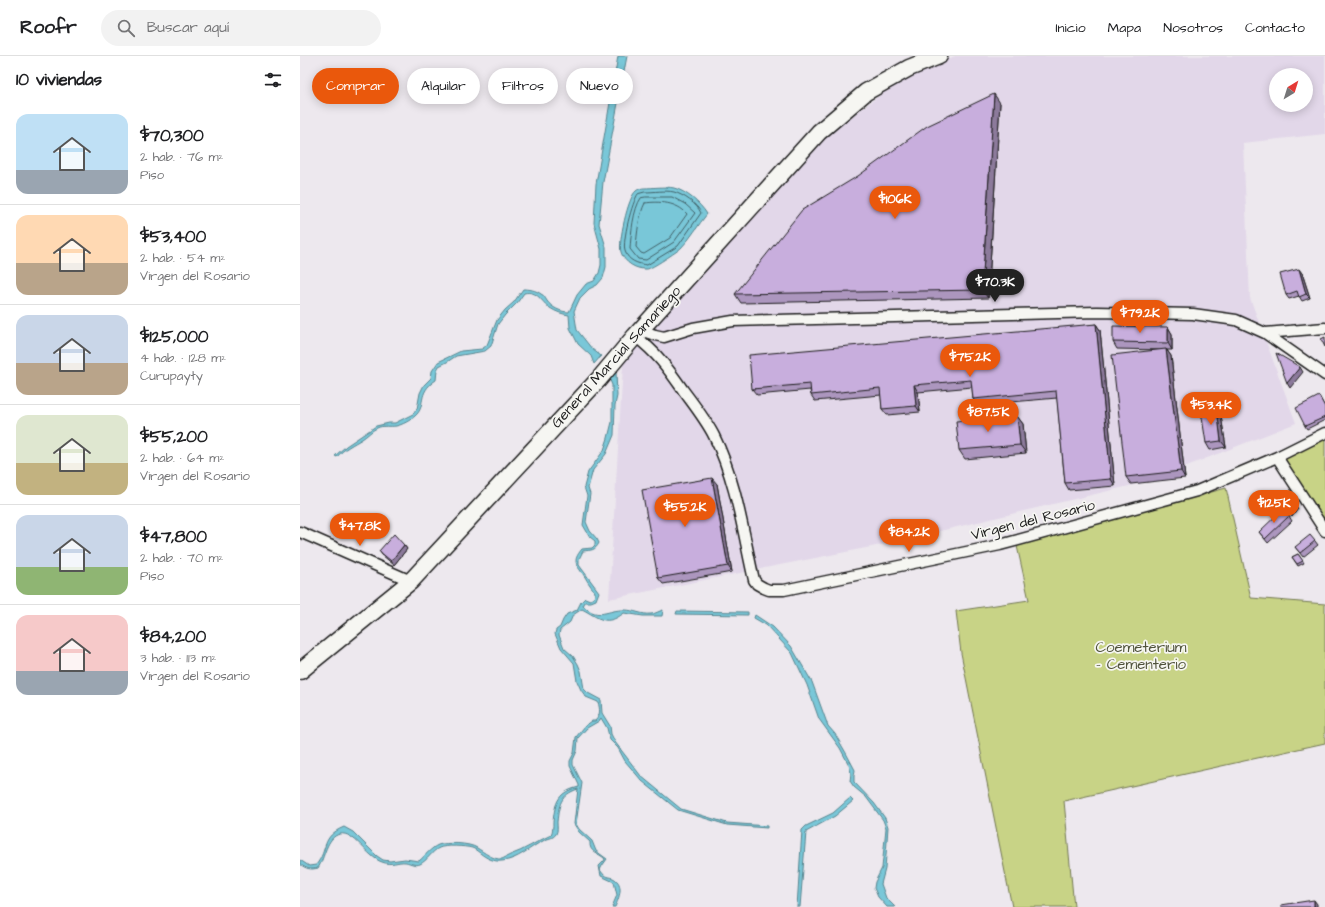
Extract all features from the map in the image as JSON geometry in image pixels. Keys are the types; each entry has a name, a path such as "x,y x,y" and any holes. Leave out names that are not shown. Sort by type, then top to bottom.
{"main road":[{"name":"General Marcial Samaniego","path":"300,671 411,581 599,379 637,333 819,132 866,92 909,68 939,56"}],"street":[{"path":"637,333 664,337 693,328 733,321 1097,312 1193,314 1236,320 1265,333 1325,375"},
{"path":"1265,333 1325,328"},
{"name":"Virgen del Rosario","path":"637,333 664,363 713,435 726,463 736,496 754,580 760,586 769,590 784,590 1000,545 1197,491 1277,458 1325,433"},
{"path":"1277,458 1325,531"},
{"path":"300,532 411,581"}],"shaded area":[{"path":"955,56 1325,56 1325,134 1243,143 1250,298 1296,423 1146,482 881,545 609,599 624,349 830,133 896,83"}],"green space":[{"path":"1325,436 1325,522 1280,458"},
{"name":"Coemeterium - Cementerio","path":"1226,488 1251,598 1325,604 1325,743 1064,801 1074,907 1012,907 961,653 956,611 1029,600 1017,546"}],"water":[{"path":"618,56 627,56 625,68 616,68"},
{"path":"610,104 618,104 603,182 599,224 606,247 606,267 603,278 597,285 589,289 580,298 574,311 577,330 592,349 601,356 594,364 591,356 578,344 570,328 569,315 559,313 547,306 533,293 524,293 498,324 491,346 485,351 456,356 439,366 436,380 426,390 421,408 413,418 398,425 377,428 364,438 345,449 337,457 335,456 346,446 376,426 395,423 413,414 417,409 420,393 424,385 431,378 432,371 438,362 461,351 482,349 487,345 497,320 514,302 523,289 543,295 554,308 569,312 577,295 586,284 594,281 599,273 601,265 601,249 594,223 596,184"},
{"path":"667,187 679,190 692,198 707,214 681,248 659,263 647,269 631,265 623,256 620,247 624,220 630,202 636,191 644,188"},
{"path":"616,372 617,396 615,405 614,435 606,454 593,470 588,488 590,494 586,522 590,531 599,543 594,549 583,551 579,559 579,565 599,592 596,600 585,602 583,606 594,613 599,614 625,610 644,614 654,614 663,610 662,616 643,616 624,613 612,620 603,620 582,609 573,615 570,622 560,630 559,635 564,648 573,656 578,664 581,671 584,689 601,700 602,713 610,726 611,734 615,742 641,776 681,809 727,823 767,826 767,828 727,825 678,810 642,781 625,761 618,748 610,740 607,728 601,718 599,721 587,728 578,738 577,751 573,760 573,765 582,783 576,824 579,829 592,841 596,851 607,859 600,870 605,876 613,878 619,884 620,891 615,907 612,907 617,895 614,882 601,876 599,866 605,859 592,850 590,842 579,832 574,824 578,789 567,794 562,801 555,836 545,840 519,856 508,860 493,860 472,848 450,846 436,849 423,863 418,865 406,862 386,863 376,859 350,836 340,834 335,836 329,843 318,868 309,869 302,866 300,864 300,860 309,866 316,865 328,839 336,831 344,827 353,832 377,856 383,860 390,861 405,859 419,861 435,846 452,843 474,846 492,857 502,859 551,835 555,809 559,799 566,792 579,787 570,766 570,761 574,753 576,737 585,726 592,721 595,721 600,712 598,702 586,697 581,690 577,681 574,663 561,648 555,634 556,630 560,627 567,614 577,610 585,598 590,600 595,596 594,591 576,563 576,560 582,549 592,548 595,545 595,541 590,537 583,525 587,496 584,487 588,472 604,450 608,438 612,422 612,385 609,378"},
{"path":"677,611 748,612 748,615 676,614"},
{"path":"755,615 773,627 791,646 812,682 828,726 835,734 855,770 854,782 874,803 885,818 888,827 885,869 881,884 886,898 895,907 887,907 878,897 874,888 875,882 882,868 886,828 883,820 866,797 854,787 850,781 851,773 849,765 840,748 819,719 807,685 792,653 766,625 754,618"},
{"path":"850,798 853,801 835,816 806,832 800,907 797,907 802,830 806,826 833,813"}],"building":[{"path":"994,94 982,290 735,294 802,210 858,176 927,126"},
{"path":"1299,269 1306,294 1299,297 1297,291 1286,295 1280,274"},
{"path":"1096,324 1111,479 1065,483 1056,391 973,399 971,380 914,385 916,406 882,409 880,388 811,395 810,384 752,389 749,355"},
{"path":"1113,326 1168,327 1168,343 1113,342"},
{"path":"1325,337 1325,347 1321,339"},
{"path":"1166,349 1181,471 1126,477 1112,355"},
{"path":"1276,353 1300,367 1287,383"},
{"path":"1319,396 1325,407 1325,417 1305,426 1296,408"},
{"path":"1217,409 1221,441 1206,443 1201,411"},
{"path":"1017,416 1020,445 959,450 956,421"},
{"path":"712,478 728,566 658,578 642,490"},
{"path":"1290,502 1297,507 1291,515 1284,509"},
{"path":"1282,510 1289,516 1265,539 1259,532"},
{"path":"394,534 404,545 391,561 379,551"},
{"path":"1310,535 1315,541 1300,553 1295,547"},
{"path":"1298,554 1303,561 1297,564 1292,557"},
{"path":"1314,900 1314,907 1281,907 1281,905"}]}
